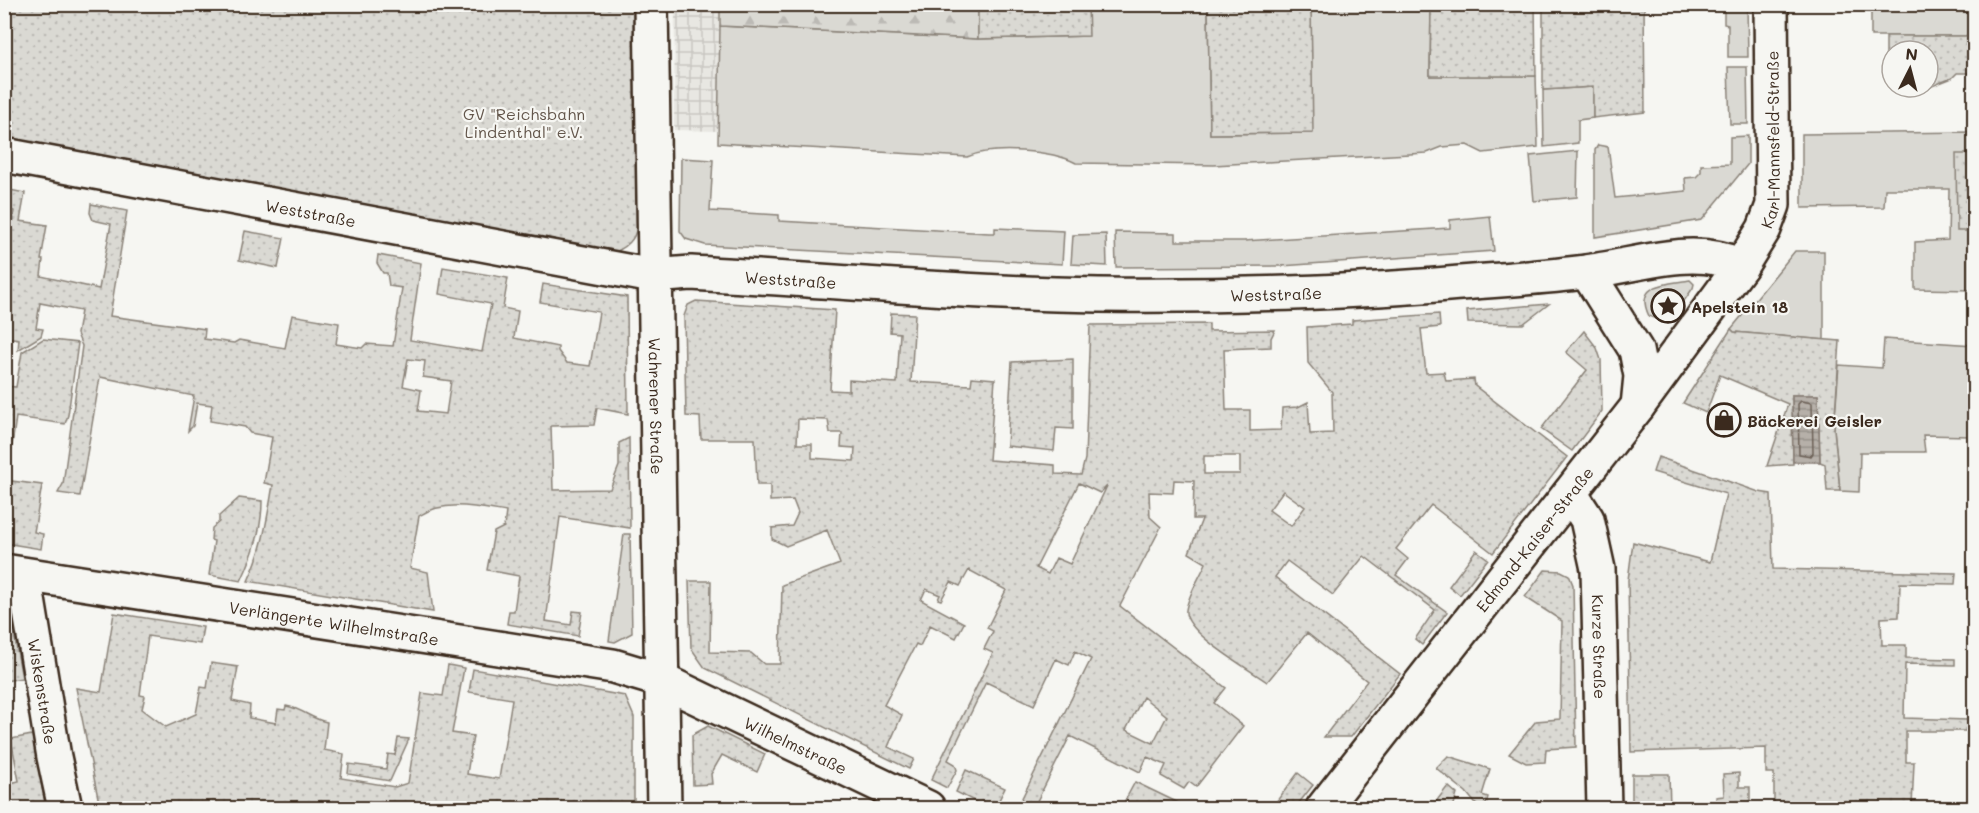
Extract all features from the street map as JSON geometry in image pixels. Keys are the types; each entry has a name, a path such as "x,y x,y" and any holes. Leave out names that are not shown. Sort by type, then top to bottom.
{"street":[{"name":"Wahrener Straße","path":"651,4 653,276 664,808"},
{"name":"Karl-Mannsfeld-Straße","path":"1741,266 1764,230 1773,205 1771,4"},
{"name":"Weststraße","path":"4,155 653,276 691,273 1033,292 1196,295 1328,292 1587,272 1685,256 1726,259 1741,266"},
{"name":"Edmond-Kaiser-Straße","path":"1323,808 1638,406 1741,266"},
{"path":"1587,272 1636,350 1641,376 1638,406"},
{"name":"Kurze Straße","path":"1570,493 1587,519 1598,569 1604,808"},
{"name":"Verlängerte Wilhelmstraße","path":"14,573 613,666 663,681"},
{"name":"Wiskenstraße","path":"14,573 66,808"},
{"name":"Wilhelmstraße","path":"663,681 928,808"}],"shaded area":[{"path":"675,5 720,5 718,131 674,130"}],"green space":[{"name":"GV \"Reichsbahn Lindenthal\" e.V.","path":"4,5 641,5 642,208 637,230 627,245 613,253 5,146"},
{"path":"720,5 978,5 978,39 720,26"},
{"path":"978,5 1088,5 1089,36 978,39"},
{"path":"1088,5 1208,5 1210,134 1312,133 1311,5 1372,5 1372,10 1421,10 1421,5 1431,5 1430,76 1536,76 1538,147 1483,153 1467,145 1442,147 1427,153 1214,165 1076,163 1052,155 1022,151 991,151 967,157 718,143 720,26 978,39 1088,36"},
{"path":"1208,5 1311,5 1313,133 1210,134"},
{"path":"1372,5 1421,5 1421,11 1372,10"},
{"path":"1431,5 1535,5 1536,76 1430,76"},
{"path":"1543,5 1644,5 1645,112 1593,118 1593,87 1543,90"},
{"path":"1724,5 1747,5 1748,57 1728,57 1728,25 1724,24"},
{"path":"1871,5 1974,5 1974,36 1871,36"},
{"path":"1886,36 1974,36 1974,73 1957,73 1952,78 1940,83 1940,39 1886,39"},
{"path":"1728,67 1747,67 1748,124 1730,124"},
{"path":"1593,87 1593,118 1578,120 1578,143 1544,147 1543,90"},
{"path":"1974,132 1974,290 1915,289 1915,242 1948,240 1949,189 1885,189 1884,207 1802,208 1802,134"},
{"path":"1748,136 1748,164 1702,220 1595,237 1595,150 1598,145 1608,147 1615,198 1686,191 1685,178 1696,177 1701,172 1701,165 1730,164 1730,137"},
{"path":"1578,151 1577,197 1534,201 1530,156"},
{"path":"1956,154 1974,154 1974,231 1957,231"},
{"path":"681,158 713,160 710,211 779,215 779,221 989,233 995,233 995,228 1064,231 1062,264 705,245 686,239 680,231"},
{"path":"5,189 25,193 20,221 47,225 41,260 43,260 41,276 99,289 111,224 93,220 90,213 91,204 127,211 110,316 205,329 204,339 234,343 239,340 285,348 292,315 339,323 336,344 362,348 366,344 393,346 402,288 389,286 387,273 383,273 377,263 378,255 421,263 410,340 482,352 491,304 439,294 443,267 508,278 503,308 518,311 514,338 558,347 558,351 567,363 590,366 599,312 540,302 543,284 627,297 628,414 597,408 594,425 551,426 553,490 610,489 619,466 619,443 629,438 630,528 560,517 546,621 571,625 573,611 582,612 578,636 507,624 509,611 514,611 519,576 487,570 494,532 504,527 506,512 484,508 450,506 419,516 410,568 428,572 433,612 248,581 261,546 273,485 264,483 272,437 250,433 245,427 210,421 212,405 197,403 193,426 188,431 194,396 100,377 80,496 58,493 63,484 82,346 77,334 81,311 40,303 36,328 43,329 41,336 18,350 19,339 5,337 5,264 14,211 5,209","holes":["408,359 425,361 423,377 451,381 446,414 418,411 421,390 403,386"]},
{"path":"1490,216 1494,251 1281,266 1116,267 1115,232 1176,233 1176,241 1244,241 1450,228 1450,220"},
{"path":"245,231 284,238 278,268 239,260"},
{"path":"1106,234 1107,266 1071,264 1073,235"},
{"path":"1795,251 1824,251 1824,340 1734,332 1731,329"},
{"path":"1690,280 1694,284 1693,288 1675,312 1664,319 1649,316 1645,305 1649,291 1663,284"},
{"path":"696,301 835,310 830,390 849,391 849,380 897,383 900,333 890,332 891,313 915,314 911,382 971,385 972,377 995,379 989,460 1055,465 1055,474 1081,475 1085,459 1090,325 1209,324 1209,331 1275,330 1271,338 1271,347 1224,349 1226,410 1250,410 1250,431 1281,430 1282,408 1298,407 1308,402 1310,434 1333,433 1332,392 1308,363 1307,327 1352,324 1352,320 1439,314 1440,327 1421,329 1426,373 1444,372 1446,381 1474,379 1475,386 1567,457 1493,553 1431,505 1396,549 1408,559 1396,575 1447,612 1422,645 1415,639 1435,610 1364,556 1333,595 1287,561 1275,577 1400,674 1351,737 1324,737 1367,681 1307,633 1267,682 1219,649 1195,629 1188,619 1187,604 1206,563 1189,553 1202,519 1193,519 1194,481 1174,480 1173,493 1149,492 1150,517 1161,527 1120,606 1226,688 1214,703 1243,726 1196,787 1189,782 1184,789 1161,776 1166,765 1147,757 1140,772 1070,736 1036,803 1045,808 1017,808 1091,659 1075,651 1069,665 1056,659 1034,705 986,682 948,760 955,764 957,770 947,788 931,780 993,653 984,649 993,631 987,628 1006,590 969,570 960,586 951,582 941,600 938,599 940,595 926,589 921,600 964,623 956,638 930,625 920,646 916,644 884,705 902,715 888,747 914,759 909,769 705,668 691,648 689,581 711,581 710,652 751,653 764,664 780,664 782,585 840,564 827,530 786,546 772,539 772,528 792,526 798,513 793,500 770,501 770,485 757,485 755,439 701,439 700,417 686,416 684,316 688,305","holes":["798,419 828,420 830,433 842,433 841,447 855,448 854,461 812,458 812,444 797,444","1204,456 1240,456 1240,474 1204,474","1079,483 1100,493 1107,486 1070,564 1056,558 1048,574 1036,568","1283,491 1305,507 1291,526 1269,510","1143,697 1167,716 1153,743 1126,730"]},
{"path":"1549,304 1523,324 1468,323 1467,311"},
{"path":"1731,329 1734,332 1840,341 1834,429 1840,491 1827,491 1825,464 1820,462 1818,395 1792,395 1793,464 1767,466 1788,404 1720,375 1706,413 1683,403"},
{"path":"1584,331 1597,348 1601,360 1602,411 1572,451 1541,429 1587,370 1566,352"},
{"path":"43,339 78,343 65,424 16,417 11,453 5,452 5,386 16,387 22,352"},
{"path":"1884,339 1974,345 1974,448 1970,448 1970,436 1923,435 1925,452 1860,452 1859,492 1840,491 1834,429 1839,365 1882,368"},
{"path":"1073,359 1073,429 1056,428 1054,451 1007,446 1012,362"},
{"path":"1658,457 1759,492 1771,494 1773,569 1956,573 1955,584 1900,583 1899,617 1881,618 1882,645 1906,645 1906,658 1955,659 1955,665 1905,664 1904,718 1968,720 1974,712 1974,731 1906,731 1906,762 1914,762 1912,807 1944,808 1717,808 1716,797 1724,796 1723,774 1739,773 1739,787 1750,787 1750,806 1774,806 1774,773 1766,773 1766,748 1631,752 1628,580 1633,542 1710,562 1726,494 1653,472"},
{"path":"4,480 42,485 34,532 43,534 41,549 5,543"},
{"path":"239,498 262,501 256,542 241,581 209,575 214,541 211,540 212,528 219,522 219,516"},
{"path":"624,534 630,534 632,633 615,642 609,641"},
{"path":"1476,550 1488,559 1460,595 1449,586"},
{"path":"1545,570 1561,571 1569,575 1573,585 1576,747 1546,749 1545,762 1526,763 1509,754 1536,721 1560,719 1562,621 1525,597"},
{"path":"4,603 9,606 22,678 5,681"},
{"path":"114,613 203,627 200,644 148,636 140,695 145,696 142,709 166,727 196,714 201,687 207,688 211,663 238,667 232,701 250,705 249,718 276,723 278,709 285,710 286,706 327,722 324,750 344,754 341,778 395,787 408,783 422,693 443,696 448,665 464,668 452,733 473,736 467,774 499,779 512,699 469,692 473,669 625,696 634,717 634,808 100,808 76,688 101,692"},
{"path":"708,726 765,754 757,772 722,755 711,774 712,784 693,785 692,735"},
{"path":"32,735 46,808 5,808 5,784 19,781 11,739"},
{"path":"398,738 409,739 390,781 348,774 349,764 386,769 388,754 395,755"},
{"path":"1448,756 1490,769 1482,795 1488,797 1485,808 1479,808 1466,792 1436,768"},
{"path":"966,770 1005,788 995,808 988,808 956,792"},
{"path":"1298,773 1313,785 1295,808 1285,808 1276,802"},
{"path":"1632,774 1669,774 1670,808 1632,808"},
{"path":"1135,782 1189,808 1121,808"},
{"path":"1448,786 1457,794 1453,808 1431,808"}],"water":[{"path":"1792,395 1818,395 1820,462 1793,462"}],"place":[{"name":"Apelstein 18","path":"1668,306"},
{"name":"Bäckerei Geisler","path":"1724,420"}]}
